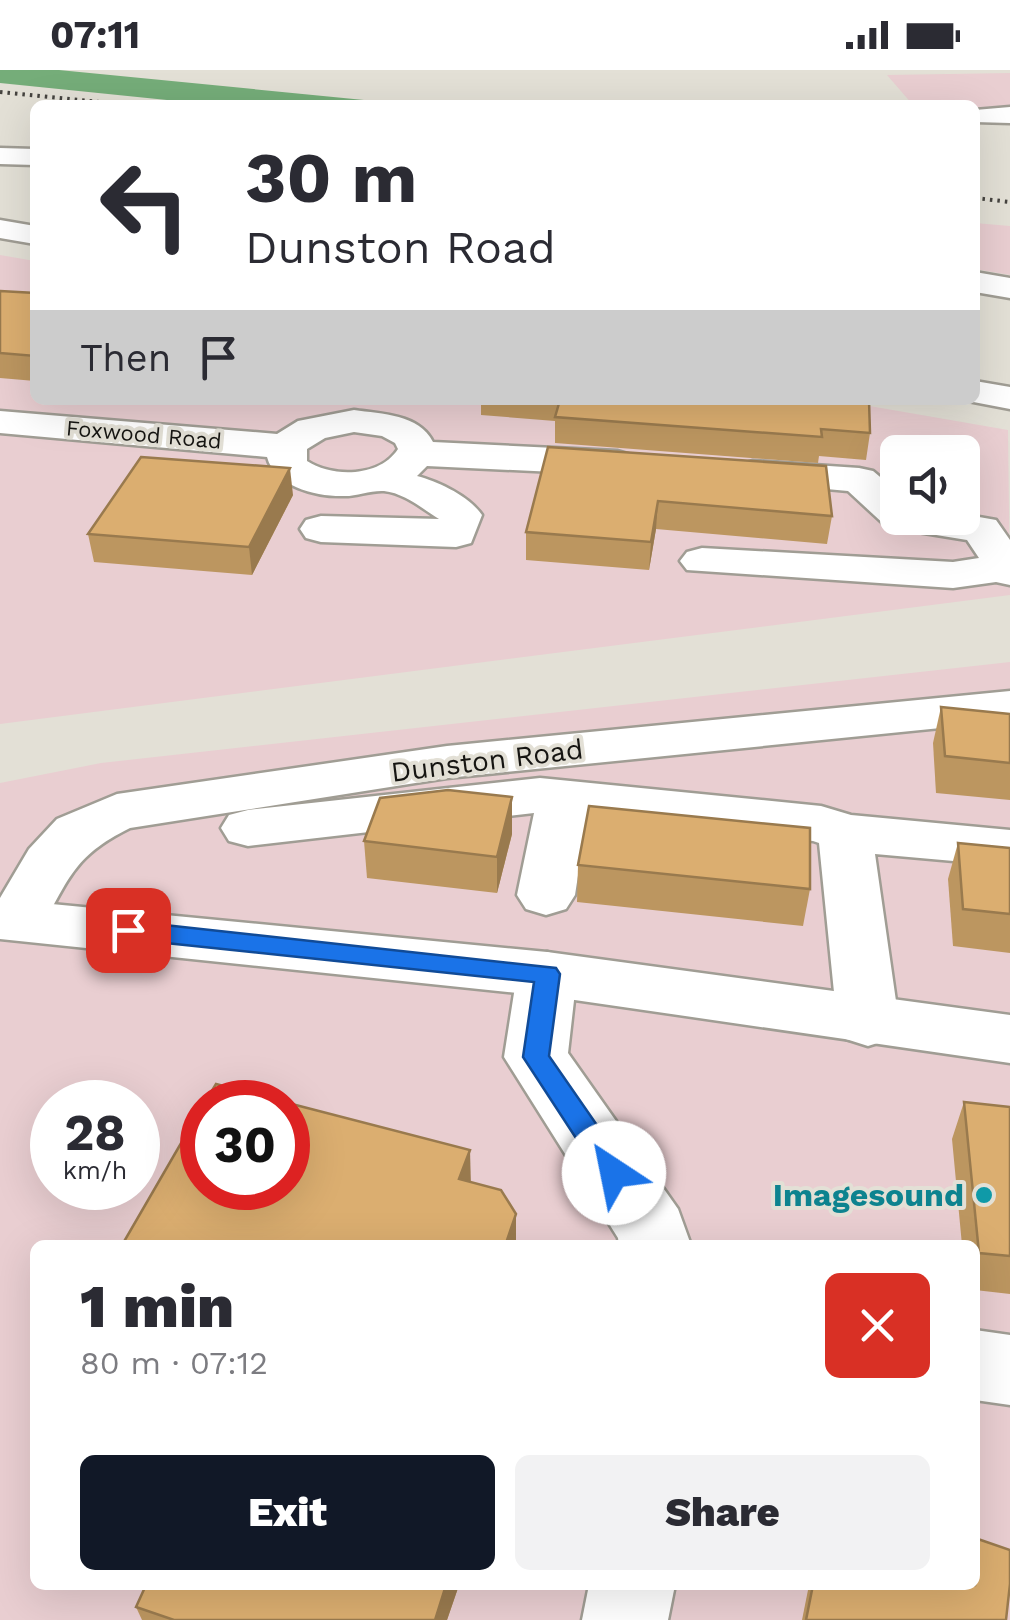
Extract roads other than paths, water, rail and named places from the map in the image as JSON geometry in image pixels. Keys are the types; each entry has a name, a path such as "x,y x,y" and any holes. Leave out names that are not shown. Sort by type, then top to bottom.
{"main road":[{"path":"980,116 1010,114"},
{"path":"0,156 30,157"},
{"path":"0,204 30,208"},
{"path":"0,229 30,233"},
{"path":"980,283 1010,288"},
{"path":"980,364 1010,369"},
{"path":"980,393 1010,398"},
{"path":"274,460 313,429 386,411 418,444 419,454"},
{"path":"64,460 89,428"},
{"name":"Foxwood Road","path":"6,440 89,428 274,460"},
{"path":"6,440 64,460 286,457 291,468 320,482 342,484 386,479 402,472 419,454 488,454 664,466"},
{"path":"722,470 859,480 880,498"},
{"path":"321,530 456,534 462,516 418,489 386,479"},
{"path":"702,561 953,576 1008,569 980,529"},
{"name":"Dunston Road","path":"1010,706 447,762 117,812 76,832 48,862 8,919 547,974 1010,1039"},
{"path":"210,832 540,796 821,824 845,833 1010,848"},
{"path":"546,895 563,798"},
{"path":"845,833 868,1022"},
{"path":"547,974 536,1057 654,1231 655,1240"},
{"path":"980,1366 1010,1370"},
{"path":"625,1620 631,1590"}],"railway":[{"path":"0,92 79,100"},
{"path":"980,199 1010,202"}],"place":[{"name":"Imagesound","path":"984,1195"}]}
